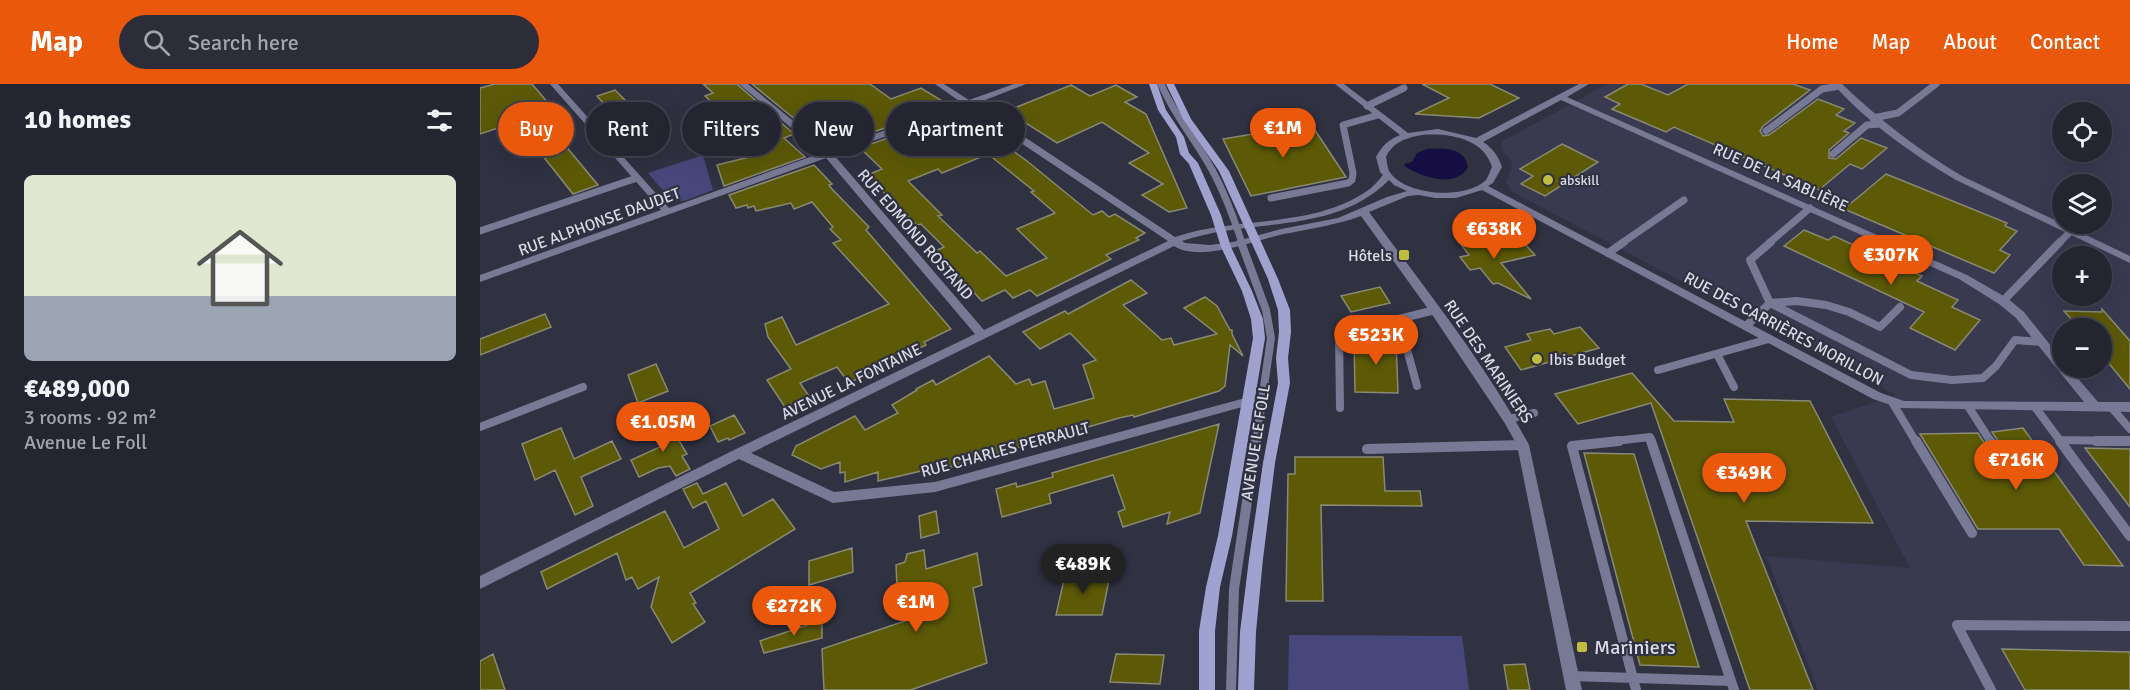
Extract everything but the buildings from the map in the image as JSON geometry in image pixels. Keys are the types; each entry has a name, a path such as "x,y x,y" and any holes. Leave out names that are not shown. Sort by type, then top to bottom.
{"main road":[{"name":"AVENUE LE FOLL","path":"1153,84 1162,110 1176,129 1185,154 1193,163 1226,247 1247,291 1257,320 1259,338 1225,536 1213,587 1207,631 1207,690"},
{"name":"AVENUE LE FOLL","path":"1170,84 1187,119 1224,171 1280,294 1284,310 1285,332 1282,358 1284,383 1269,463 1256,559 1248,632 1246,690"}],"street":[{"path":"554,84 668,212"},
{"name":"RUE EDMOND ROSTAND","path":"743,84 793,125"},
{"path":"939,84 965,102"},
{"name":"RUE ALPHONSE DAUDET","path":"973,102 1022,84"},
{"path":"1339,84 1406,136"},
{"path":"1475,142 1585,84"},
{"path":"1838,85 1877,121 1913,149 1959,178 2052,223"},
{"name":"RUE DE LA SABLIÈRE","path":"1561,97 1963,276 2003,301 2020,315 2052,354"},
{"path":"1025,142 1173,240 1188,247 1214,249 1346,219 1395,195 1418,192 1452,195 1483,187 1496,173 1496,161 1489,151 1475,142 1445,133 1406,136 1389,145 1383,153 1381,162 1388,176 1401,185 1418,192"},
{"name":"RUE ALPHONSE DAUDET","path":"480,279 823,156"},
{"name":"RUE EDMOND ROSTAND","path":"830,156 983,336"},
{"name":"AVENUE LA FONTAINE","path":"480,583 739,453 1168,246 1173,240 1345,206 1377,189 1388,176"},
{"name":"RUE DES CARRIÈRES MORILLON","path":"1483,187 1892,402 1904,405 2130,407"},
{"name":"RUE DES MARINIERS","path":"1364,211 1435,310 1509,419 1523,445 1574,690"},
{"path":"2074,234 2130,260"},
{"name":"RUE DE LA SABLIÈRE","path":"2072,378 2095,407"},
{"name":"RUE CHARLES PERRAULT","path":"739,453 833,498 934,487 1249,400"}],"lane":[{"name":"AVENUE LE FOLL","path":"1161,84 1171,108 1203,154 1237,228 1270,323 1271,338 1234,589 1231,690"},
{"path":"1833,154 1867,125 1898,113 1936,84"},
{"path":"1766,131 1822,89 1838,85"},
{"path":"1367,106 1404,88"},
{"path":"1272,198 1348,183 1352,180 1353,174 1343,125 1378,115"},
{"path":"480,231 637,178"},
{"path":"1608,253 1684,200"},
{"path":"1810,208 1750,260 1770,303 1911,375 1926,378 1979,380 1988,376 2015,340 2042,342"},
{"path":"2003,301 2068,234"},
{"path":"1746,326 1770,303 1797,301 1826,305 1849,312 1880,327 1900,307"},
{"path":"1340,408 1338,334 1435,310"},
{"path":"1392,321 1406,342 1417,386"},
{"path":"1658,370 1769,339"},
{"path":"1717,354 1734,387"},
{"path":"480,427 583,387"},
{"path":"1892,402 1972,533"},
{"path":"1968,406 2011,472"},
{"path":"2035,406 2130,536"},
{"path":"2111,407 2130,429"},
{"path":"1509,419 1534,412"},
{"path":"1571,676 1634,684 1732,686 1650,437 1572,446 1634,684"},
{"path":"2059,440 2130,441"},
{"path":"1367,449 1523,445"},
{"path":"1992,690 1957,625 2130,627"}],"shaded area":[{"path":"1607,84 2130,84 2130,690 1818,690 1766,556 1910,568 1831,417 1896,395 1511,191 1506,182 1512,167 1511,161 1502,150 1501,142"},
{"path":"1427,149 1446,149 1458,152 1466,160 1468,167 1456,178 1438,179 1406,167 1404,164 1412,162 1417,153"},
{"path":"703,156 713,190 684,201 671,200 648,173"},
{"path":"1289,635 1462,636 1469,690 1288,690"}],"place":[{"name":"abskill","path":"1548,180"},
{"name":"Hôtels","path":"1404,255"},
{"name":"Ibis Budget","path":"1537,359"},
{"name":"Mariniers","path":"1582,647"}]}
